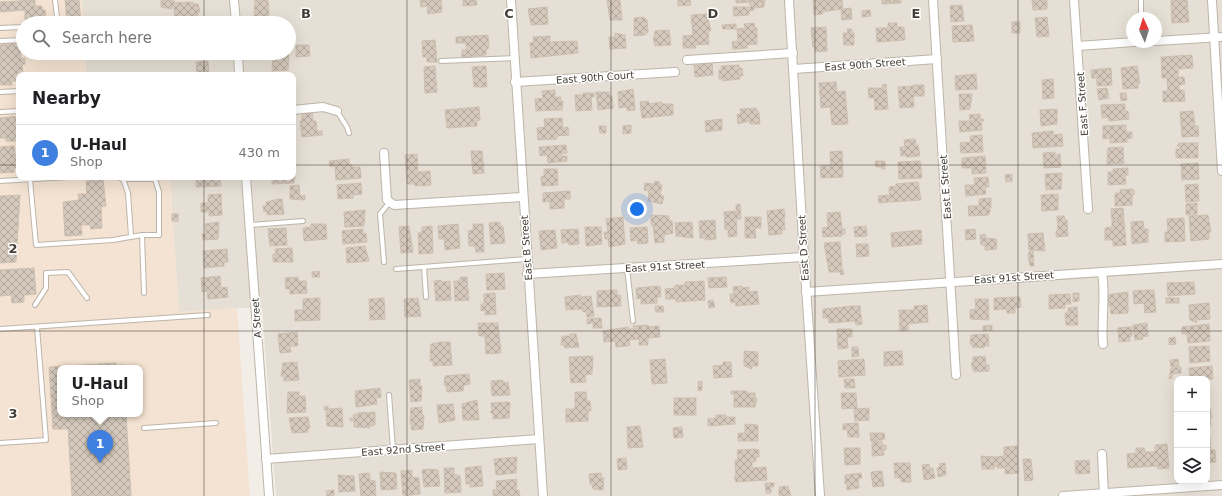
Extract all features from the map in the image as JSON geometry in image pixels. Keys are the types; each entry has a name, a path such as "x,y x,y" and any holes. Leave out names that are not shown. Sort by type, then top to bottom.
{"street":[{"path":"234,0 235,16"},
{"name":"East B Street","path":"511,0 522,197 543,496"},
{"name":"East D Street","path":"789,0 806,292 820,496"},
{"name":"East E Street","path":"933,0 956,375"},
{"name":"East F Street","path":"1074,0 1088,209"},
{"path":"1212,0 1218,37 1222,171"},
{"path":"1162,41 1218,37"},
{"path":"1078,46 1126,43"},
{"path":"687,60 792,53"},
{"name":"East 90th Street","path":"794,69 937,59"},
{"path":"238,60 239,72"},
{"name":"East 90th Court","path":"515,82 675,72"},
{"path":"296,110 323,107 337,111"},
{"path":"384,153 387,200 394,206 522,197"},
{"name":"A Street","path":"246,180 269,496"},
{"name":"East 91st Street","path":"527,274 804,258"},
{"name":"East 91st Street","path":"806,292 951,281 1222,264"},
{"path":"1102,272 1104,306 1102,316 1103,344"},
{"name":"East 92nd Street","path":"266,459 539,439"},
{"path":"1102,454 1104,495"},
{"path":"1063,496 1104,495 1222,486"}],"lane":[{"path":"55,0 57,16"},
{"path":"1141,0 1141,12"},
{"path":"0,28 16,27"},
{"path":"0,41 16,40"},
{"path":"441,61 514,58"},
{"path":"0,92 16,90"},
{"path":"0,112 16,111"},
{"path":"337,111 349,133"},
{"path":"0,182 20,180"},
{"path":"30,180 36,245 99,241 142,235 159,235 159,192 155,180"},
{"path":"123,180 128,193 131,236"},
{"path":"384,262 380,214 389,203"},
{"path":"250,225 303,221"},
{"path":"142,235 144,293"},
{"path":"396,269 526,259"},
{"path":"424,267 426,297"},
{"path":"627,268 633,321"},
{"path":"35,304 46,288 46,273 68,272 87,298"},
{"path":"0,329 208,315"},
{"path":"0,443 46,440 37,326"},
{"path":"389,395 393,450"},
{"path":"144,428 216,423"}],"shaded area":[{"path":"0,0 82,0 83,16 16,16 16,60 85,60 86,72 16,72 16,180 170,180 179,312 237,308 250,496 0,496"},
{"path":"82,0 1222,0 1222,496 276,496 262,307 179,312 170,180 296,180 296,72 86,72 85,60 296,60 296,16 83,16"}],"building":[{"path":"35,0 35,6 42,6 42,10 45,10 46,16 25,16 25,10 0,12 0,2"},
{"path":"65,0 79,0 80,16 66,16"},
{"path":"161,0 174,0 175,3 193,2 193,4 198,4 200,12 198,12 198,16 175,16 174,6 172,9 161,7"},
{"path":"255,0 268,0 269,16 254,16"},
{"path":"420,0 441,0 442,12 428,14 427,6 421,7"},
{"path":"463,0 476,0 477,5 463,6"},
{"path":"607,0 620,0 622,20 610,20"},
{"path":"678,0 690,0 691,5 678,6"},
{"path":"736,0 765,0 765,2 764,7 754,8 754,10 749,11 749,15 734,16 733,7 751,7 749,2 736,3"},
{"path":"813,0 842,0 843,9 851,8 852,19 842,20 841,9 814,15"},
{"path":"882,0 901,0 901,3 882,4"},
{"path":"1032,0 1047,0 1047,9 1033,10"},
{"path":"1171,0 1187,0 1189,22 1172,23"},
{"path":"962,5 964,21 951,22 950,6"},
{"path":"547,7 548,24 531,25 528,9"},
{"path":"870,10 871,16 862,17 862,11"},
{"path":"707,14 711,31 708,31 709,44 695,45 696,48 683,48 683,36 693,35 691,15"},
{"path":"644,17 647,20 648,32 645,35 634,36 634,18"},
{"path":"1047,17 1049,36 1037,37 1035,18"},
{"path":"1012,22 1020,22 1020,33 1012,33"},
{"path":"754,23 755,28 757,28 757,44 747,45 747,48 733,49 732,42 738,41 737,29 745,28 744,24"},
{"path":"888,23 897,23 897,27 904,27 905,40 877,42 876,28 888,28"},
{"path":"736,24 736,29 723,29 722,25"},
{"path":"972,25 974,41 953,42 952,26"},
{"path":"826,27 827,51 815,52 811,28"},
{"path":"847,29 852,29 852,33 854,33 854,45 844,45 843,33 848,33"},
{"path":"669,30 671,45 655,46 653,38 655,31"},
{"path":"615,33 625,35 626,48 610,49 609,37 615,37"},
{"path":"488,35 489,45 488,49 486,49 486,55 462,57 462,50 466,50 466,43 456,43 456,37"},
{"path":"550,36 550,42 577,41 578,53 531,58 530,43 534,42 533,37"},
{"path":"435,40 437,62 427,62 427,57 423,57 422,41"},
{"path":"16,43 16,60 25,60 25,64 22,65 23,72 16,72 16,81 11,81 12,85 0,85 0,45"},
{"path":"296,45 309,45 310,56 296,57"},
{"path":"1192,55 1193,68 1178,69 1178,77 1184,77 1185,84 1179,85 1179,90 1184,90 1185,101 1163,102 1163,91 1168,91 1167,78 1162,78 1161,57"},
{"path":"273,60 289,60 288,70 272,71"},
{"path":"208,61 209,72 197,72 196,62"},
{"path":"712,62 713,75 695,77 694,65"},
{"path":"739,65 739,68 742,68 743,76 739,76 740,79 722,81 722,79 719,79 719,70 722,70 721,66"},
{"path":"435,66 437,92 425,93 424,67"},
{"path":"486,66 487,87 474,87 472,67"},
{"path":"1137,66 1140,83 1138,83 1138,88 1123,89 1121,68"},
{"path":"1111,68 1112,85 1097,86 1097,78 1092,78 1091,70"},
{"path":"976,74 977,89 956,90 955,76"},
{"path":"1053,79 1054,98 1043,99 1042,80"},
{"path":"836,82 837,92 845,91 848,124 832,125 830,107 821,108 819,83"},
{"path":"886,84 888,109 875,110 874,88 883,88 882,85"},
{"path":"913,85 924,85 924,96 914,96"},
{"path":"913,86 914,107 900,108 898,87"},
{"path":"868,88 873,88 874,98 869,98"},
{"path":"1107,88 1109,98 1099,100 1097,89"},
{"path":"633,89 635,110 627,111 627,107 619,108 618,92"},
{"path":"555,90 555,97 561,97 561,102 563,101 562,110 536,111 535,99 543,98 542,91"},
{"path":"596,92 609,92 610,97 612,96 613,108 598,110"},
{"path":"583,93 594,93 594,97 591,97 592,110 576,111 575,95 583,95"},
{"path":"1120,93 1126,93 1127,100 1121,101"},
{"path":"959,94 972,94 970,109 960,110"},
{"path":"648,101 650,104 661,102 663,104 673,104 673,115 642,118 640,102"},
{"path":"1125,104 1125,111 1128,111 1129,119 1109,121 1108,117 1102,118 1101,105"},
{"path":"479,107 480,120 477,121 477,126 447,128 445,110"},
{"path":"756,108 759,113 760,124 750,124 749,121 738,124 737,114 741,114 740,109"},
{"path":"1057,109 1057,124 1041,126 1040,110"},
{"path":"302,111 312,111 313,121 316,121 317,131 322,131 322,135 302,137 300,121 302,121"},
{"path":"1193,111 1195,126 1198,126 1199,136 1182,137 1180,112"},
{"path":"980,114 980,119 983,119 984,121 981,121 982,130 960,132 959,121 970,121 969,115"},
{"path":"16,116 16,141 6,141 6,138 0,138 0,118"},
{"path":"562,118 563,128 568,127 569,135 557,136 557,139 538,140 537,128 545,127 544,119"},
{"path":"722,119 722,130 706,132 705,121"},
{"path":"631,125 631,133 623,134 623,126"},
{"path":"1126,125 1126,132 1132,132 1132,138 1127,139 1127,142 1110,143 1110,138 1103,139 1103,126"},
{"path":"599,126 606,126 606,133 600,133"},
{"path":"1053,131 1053,135 1062,134 1063,146 1033,148 1032,133"},
{"path":"982,135 983,152 961,153 960,143 971,142 970,136"},
{"path":"915,139 920,156 901,156 900,147 905,147 904,140"},
{"path":"1179,143 1198,143 1198,158 1176,158 1176,149 1180,149 1180,146 1177,146"},
{"path":"566,145 567,153 560,154 561,156 567,156 567,161 548,163 547,155 540,156 539,147"},
{"path":"14,146 16,168 14,168 14,172 0,173 0,147"},
{"path":"1123,147 1124,163 1107,164 1108,148"},
{"path":"471,151 482,151 484,173 473,174"},
{"path":"842,151 843,177 821,178 820,166 831,165 830,152"},
{"path":"1055,152 1055,155 1060,154 1061,167 1044,168 1043,153"},
{"path":"417,154 418,172 430,171 431,185 415,186 415,184 407,184 405,155"},
{"path":"985,156 986,173 972,174 972,168 962,168 962,158"},
{"path":"349,159 349,165 352,165 352,167 360,167 361,178 336,180 335,166 330,167 329,161"},
{"path":"875,161 885,161 885,169 876,167"},
{"path":"920,161 922,178 899,179 898,162"},
{"path":"1198,163 1199,179 1182,180 1181,164"},
{"path":"1128,168 1128,175 1125,175 1126,184 1108,185 1108,172 1113,172 1113,169"},
{"path":"544,169 557,169 558,185 542,186 541,177 544,176"},
{"path":"1062,173 1061,189 1046,190 1045,174"},
{"path":"1012,174 1012,181 1006,182 1005,175"},
{"path":"988,177 989,187 985,187 986,194 966,196 965,185 975,185 974,178"},
{"path":"103,180 106,206 101,207 102,228 91,229 90,225 81,225 82,235 65,236 63,202 79,200 78,194 87,194 86,181"},
{"path":"196,180 220,180 221,186 196,187"},
{"path":"272,180 294,180 294,183 272,184"},
{"path":"655,181 660,182 659,185 662,185 660,195 664,196 662,204 648,201 649,191 644,190 645,183 654,184"},
{"path":"918,182 921,200 890,202 889,187 896,186 896,184"},
{"path":"361,183 362,194 353,195 353,198 338,199 337,185"},
{"path":"1198,184 1199,201 1186,202 1185,185"},
{"path":"299,185 300,196 305,195 305,200 290,199 290,186"},
{"path":"1120,190 1134,190 1134,195 1132,195 1132,205 1115,206 1115,193 1120,193"},
{"path":"570,191 570,199 564,199 564,208 550,209 550,201 543,202 543,193"},
{"path":"221,194 222,215 209,216 209,212 201,212 201,203 208,203 208,195"},
{"path":"1058,194 1058,210 1042,211 1041,195"},
{"path":"20,195 16,262 0,263 0,196"},
{"path":"888,195 889,202 879,203 878,196"},
{"path":"991,198 991,208 988,208 991,211 989,212 989,215 969,216 968,206 979,206 979,199"},
{"path":"282,199 284,214 267,215 267,211 264,212 263,206 266,206 266,202"},
{"path":"1197,203 1197,214 1186,215 1186,204"},
{"path":"740,204 741,219 736,219 737,236 728,237 728,229 725,230 724,212 735,211 736,213 736,205"},
{"path":"1123,208 1124,219 1112,220 1111,209"},
{"path":"784,209 785,217 781,217 784,218 785,230 782,230 782,234 769,235 767,211"},
{"path":"365,210 364,226 345,227 344,212"},
{"path":"840,212 842,229 845,229 845,234 842,234 842,236 823,237 822,228 828,227 827,213"},
{"path":"172,214 178,214 178,221 172,221"},
{"path":"652,215 669,216 669,221 672,221 673,233 664,235 664,242 655,243 653,225 651,225"},
{"path":"1208,215 1211,232 1209,232 1209,239 1191,241 1189,216"},
{"path":"1057,216 1064,216 1065,220 1067,220 1068,236 1056,237 1056,231 1058,231"},
{"path":"623,217 625,244 609,247 608,239 605,239 604,232 608,232 606,219"},
{"path":"745,217 761,217 761,228 755,228 756,238 745,238"},
{"path":"1184,218 1185,241 1165,242 1165,232 1168,232 1167,219"},
{"path":"715,220 716,239 705,240 705,238 700,238 699,221"},
{"path":"1124,220 1126,245 1113,246 1113,240 1105,240 1105,228 1112,227 1112,221"},
{"path":"1143,221 1144,229 1148,229 1148,242 1132,244 1131,222"},
{"path":"219,222 218,239 203,240 202,234 206,234 205,224"},
{"path":"500,222 500,227 503,226 505,243 491,244 489,223"},
{"path":"692,222 693,238 676,236 675,223"},
{"path":"311,224 326,224 327,239 304,241 303,228 311,227"},
{"path":"458,224 460,248 445,250 444,239 439,239 438,226"},
{"path":"473,224 483,224 484,252 476,252 475,246 469,246 468,231 473,230"},
{"path":"409,226 413,252 401,253 399,227"},
{"path":"432,226 433,253 419,254 418,233 422,232 422,227"},
{"path":"866,226 867,236 855,237 854,227"},
{"path":"585,227 601,227 602,244 586,246"},
{"path":"647,227 648,243 638,244 637,240 631,241 630,228"},
{"path":"286,228 287,245 270,246 268,229"},
{"path":"363,229 363,234 366,233 367,242 343,244 342,231"},
{"path":"578,229 579,244 569,245 568,242 562,243 561,230"},
{"path":"975,229 976,239 966,240 965,230"},
{"path":"555,230 557,248 541,250 539,231"},
{"path":"921,230 922,244 892,247 891,233"},
{"path":"1043,233 1045,251 1029,250 1028,234"},
{"path":"985,234 986,238 996,239 997,249 985,250 985,245 981,245 980,235"},
{"path":"840,242 842,270 844,274 841,275 840,272 829,272 824,243"},
{"path":"856,244 868,244 869,256 857,257"},
{"path":"365,246 369,261 347,263 346,248"},
{"path":"292,248 293,262 273,262 273,254 276,254 275,249"},
{"path":"227,249 228,262 224,262 224,266 204,268 203,251"},
{"path":"1033,251 1034,266 1030,266 1028,254 1029,252"},
{"path":"34,268 36,294 24,295 24,302 12,303 11,295 0,296 0,270"},
{"path":"319,271 320,277 312,277 312,272"},
{"path":"504,273 505,289 487,290 486,274"},
{"path":"220,276 221,288 227,287 228,297 208,299 207,291 202,292 201,278"},
{"path":"298,277 298,281 306,281 307,293 290,294 290,289 286,289 285,278"},
{"path":"461,277 467,277 469,300 455,301 454,281 459,281"},
{"path":"726,277 727,287 709,288 708,278"},
{"path":"441,280 441,282 450,281 451,300 436,301 434,281"},
{"path":"704,281 705,300 676,302 676,299 666,299 665,289 675,288 675,285 685,285 685,282"},
{"path":"1194,282 1195,294 1168,296 1167,283"},
{"path":"660,286 661,297 657,297 657,303 641,304 641,298 637,299 636,288"},
{"path":"742,286 742,288 749,287 749,292 757,291 759,304 736,306 735,302 731,303 730,294 734,294 733,287"},
{"path":"617,290 617,295 620,295 621,306 597,307 597,291"},
{"path":"1154,290 1156,312 1145,313 1144,303 1134,304 1133,291"},
{"path":"1128,292 1128,313 1111,314 1110,305 1106,306 1105,295"},
{"path":"495,293 496,314 485,315 485,310 481,311 481,304 484,304 484,294"},
{"path":"1073,293 1079,293 1079,301 1073,302"},
{"path":"1070,294 1071,304 1065,304 1065,308 1049,309 1049,295"},
{"path":"580,295 582,309 566,310 565,297"},
{"path":"591,296 594,316 587,317 586,312 583,312 581,297"},
{"path":"1020,297 1021,307 1015,308 1015,313 1007,313 1006,309 994,310 994,298"},
{"path":"320,298 320,320 295,321 295,310 303,310 303,299"},
{"path":"384,298 385,319 370,320 369,299"},
{"path":"418,298 421,316 405,317 404,299"},
{"path":"1166,298 1179,298 1179,303 1166,303"},
{"path":"975,299 988,299 989,320 970,319 970,310 976,309"},
{"path":"713,300 715,307 709,308 708,301"},
{"path":"1209,303 1210,319 1196,320 1197,323 1190,320 1189,305"},
{"path":"927,305 928,322 908,324 908,330 900,331 899,310 914,310 914,306"},
{"path":"655,306 663,306 664,312 656,312"},
{"path":"860,306 862,324 856,325 855,321 829,323 828,318 823,318 823,309"},
{"path":"1077,307 1078,325 1066,325 1065,313 1068,313 1068,308"},
{"path":"601,318 602,328 593,328 593,323 587,324 587,319"},
{"path":"478,323 498,323 501,353 486,354 485,336 479,336"},
{"path":"1147,323 1148,336 1142,337 1143,339 1135,340 1133,325"},
{"path":"1209,324 1210,341 1188,343 1187,334 1182,334 1182,327"},
{"path":"648,325 649,327 659,326 660,337 648,338 648,345 639,345 639,339 629,340 630,345 616,347 615,341 604,342 603,331 628,327 629,329 634,329 633,326"},
{"path":"992,325 992,330 983,331 983,326"},
{"path":"1132,327 1132,336 1129,337 1130,341 1119,342 1118,328"},
{"path":"837,329 852,329 852,337 847,337 848,348 838,349"},
{"path":"297,332 298,346 290,346 291,352 280,353 278,334"},
{"path":"570,334 576,334 579,347 565,348 564,345 561,345 562,336 570,336"},
{"path":"988,334 989,346 984,346 984,348 972,347 972,344 970,344 971,335"},
{"path":"1175,337 1176,344 1169,345 1169,338"},
{"path":"450,342 452,365 433,366 433,361 430,361 431,344"},
{"path":"1209,346 1210,361 1190,363 1189,347"},
{"path":"852,347 858,347 859,356 852,357"},
{"path":"744,351 758,352 758,366 752,366 752,369 744,366"},
{"path":"902,351 903,365 884,366 884,352"},
{"path":"593,356 592,374 585,375 586,382 571,383 569,357"},
{"path":"985,356 986,365 989,365 989,371 974,372 971,363 973,363 973,357"},
{"path":"665,359 667,383 652,384 650,360"},
{"path":"864,359 865,375 839,377 838,361"},
{"path":"1178,359 1179,366 1171,367 1170,360"},
{"path":"297,362 299,380 284,381 284,376 281,376 283,363"},
{"path":"723,362 731,362 732,377 714,378 713,366 723,365"},
{"path":"116,363 116,365 82,365"},
{"path":"1212,366 1213,379 1210,379 1210,376 1190,376 1189,368"},
{"path":"49,367 57,367 57,417 126,417 131,496 72,496 68,429 53,429"},
{"path":"1181,367 1181,373 1172,374 1172,378 1169,379 1171,368"},
{"path":"469,374 470,384 464,385 463,391 447,392 446,385 444,385 445,376"},
{"path":"420,379 420,386 422,386 421,401 411,402 409,380"},
{"path":"844,379 854,379 855,388 845,388"},
{"path":"503,380 503,383 508,382 510,395 492,396 491,381"},
{"path":"702,381 702,390 698,391 698,382"},
{"path":"380,388 381,397 376,398 377,404 356,407 355,391"},
{"path":"731,391 747,391 747,393 755,393 755,398 757,398 755,407 734,407 734,394 731,394"},
{"path":"288,392 299,392 299,396 305,396 306,412 287,413"},
{"path":"575,392 586,392 587,401 590,401 591,411 588,411 588,421 566,422 566,409 575,409"},
{"path":"841,393 856,393 857,409 869,408 869,420 855,421 854,408 842,409"},
{"path":"674,398 696,398 696,415 674,415"},
{"path":"477,400 479,420 463,420 462,404"},
{"path":"491,403 510,403 509,418 493,419 493,414 490,412 492,411"},
{"path":"453,404 455,420 439,423 437,405"},
{"path":"328,406 328,409 342,408 343,427 327,426 326,410 324,410 324,407"},
{"path":"422,407 422,415 424,415 423,429 412,430 410,420 411,408"},
{"path":"375,412 375,425 370,426 370,428 354,427 354,421 350,421 350,418 354,418 353,415 358,413"},
{"path":"716,415 735,417 735,424 708,426 708,419 716,418"},
{"path":"308,417 310,428 308,428 308,432 292,433 289,418"},
{"path":"858,423 859,437 848,437 847,429 843,430 843,424"},
{"path":"745,424 758,425 758,441 738,441 738,433 745,433"},
{"path":"640,426 643,447 628,448 627,427"},
{"path":"682,427 683,437 674,438 673,428"},
{"path":"870,433 884,433 885,439 871,441"},
{"path":"1210,437 1211,450 1215,450 1216,462 1210,463"},
{"path":"882,441 882,445 886,445 886,450 883,450 884,455 872,456 872,442"},
{"path":"1167,444 1169,468 1158,469 1157,466 1128,468 1127,454 1136,453 1136,448 1144,448 1145,452 1155,452 1155,445"},
{"path":"1017,446 1018,473 1005,474 1005,468 997,468 997,466 994,466 994,469 982,469 981,456 1004,456 1004,447"},
{"path":"844,448 860,448 860,464 845,465"},
{"path":"737,450 759,450 759,457 756,457 756,461 752,462 752,468 766,467 767,480 736,482 734,476 736,476 735,460 738,460"},
{"path":"517,457 516,473 496,475 494,459"},
{"path":"626,458 627,469 618,470 617,459"},
{"path":"1023,459 1031,459 1033,480 1025,481"},
{"path":"1089,460 1090,473 1076,474 1075,461"},
{"path":"894,463 910,463 911,482 901,482 901,478 895,478"},
{"path":"945,463 946,475 938,477 937,468 940,467 939,464"},
{"path":"929,464 930,469 933,468 935,478 924,480 922,465"},
{"path":"481,466 483,486 470,487 470,484 466,484 465,468"},
{"path":"444,468 454,468 454,474 460,476 461,492 445,493"},
{"path":"412,470 412,477 419,478 420,494 404,496 401,471"},
{"path":"422,470 438,470 440,486 424,487"},
{"path":"882,471 884,486 873,487 871,472"},
{"path":"380,472 396,473 397,489 381,490"},
{"path":"369,473 370,480 375,481 376,496 361,496 359,474"},
{"path":"601,473 602,478 604,478 603,490 593,489 592,484 590,484 589,474"},
{"path":"861,473 862,478 858,479 859,488 847,490 845,475"},
{"path":"338,475 354,476 355,491 339,492"},
{"path":"517,479 516,490 519,490 520,496 493,496 493,490 497,490 496,481"},
{"path":"765,483 774,483 774,487 771,487 771,493 766,493"},
{"path":"788,486 791,496 779,496 779,487"},
{"path":"334,490 334,496 327,496 326,491"}],"place":[{"name":"U-Haul","path":"100,463"}]}
